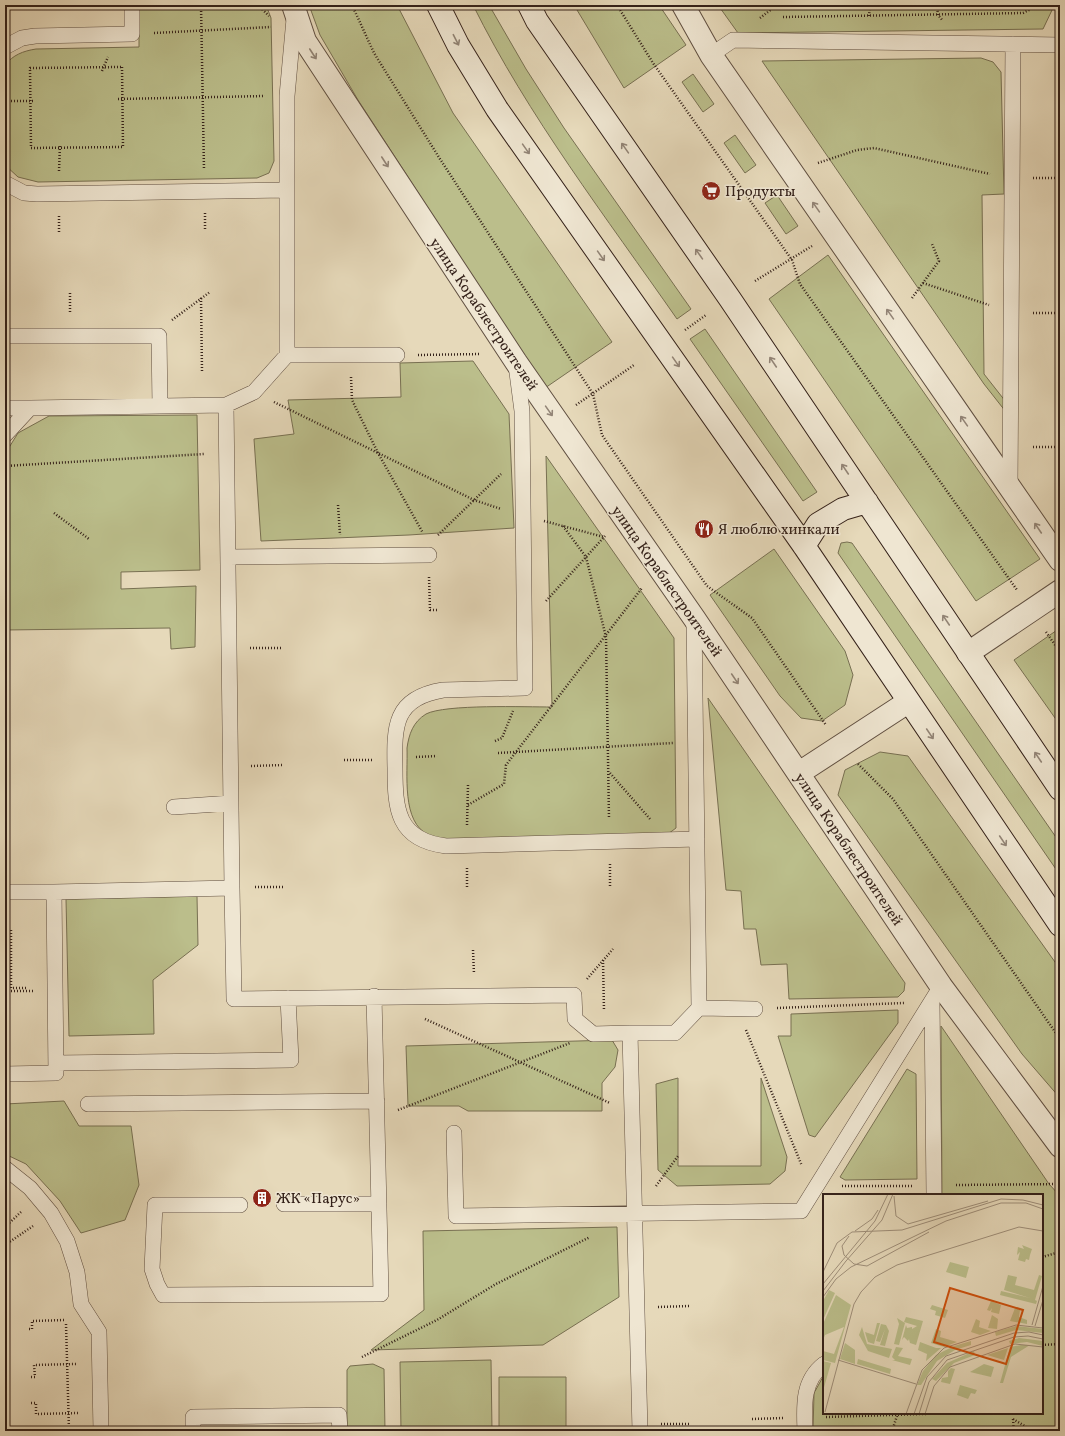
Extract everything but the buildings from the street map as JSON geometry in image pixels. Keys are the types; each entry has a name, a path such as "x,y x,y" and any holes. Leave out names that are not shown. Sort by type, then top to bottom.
{"street":[{"path":"438,5 458,45 497,109 804,546 1060,925"},
{"path":"529,5 537,21 730,299 1060,789"},
{"path":"683,5 711,55 1060,560"},
{"name":"улица Кораблестроителей","path":"294,8 305,41 516,362 694,618 799,773 936,994 1060,1146"},
{"path":"804,546 818,524 843,509 867,502"},
{"path":"968,653 1060,591"},
{"path":"799,773 908,702"}],"lane":[{"path":"5,47 22,38 35,36 132,34 132,5"},
{"path":"5,408 226,405 254,392 287,355 287,96 294,8"},
{"path":"711,55 733,40 1060,45"},
{"path":"1010,487 1013,44"},
{"path":"5,183 24,193 59,194 286,190"},
{"path":"5,336 159,336 160,406"},
{"path":"287,355 397,355"},
{"path":"516,362 522,411 525,688 443,690 430,692 418,697 408,706 400,716 395,728 394,760 397,810 403,822 411,832 421,839 434,844 466,845 697,839"},
{"path":"226,405 234,999 374,996 574,995 575,1019 593,1034 676,1033 699,1008 694,618"},
{"path":"5,435 30,408"},
{"path":"228,557 341,556 429,549"},
{"path":"174,807 231,803"},
{"path":"5,892 232,888"},
{"path":"5,1074 56,1073 54,892"},
{"path":"454,1133 456,1216 801,1211 936,994"},
{"path":"934,1190 936,994"},
{"path":"240,1205 155,1205 152,1269 156,1284 163,1295 381,1294 374,996"},
{"path":"56,1063 291,1060 288,998"},
{"path":"699,1008 737,1010 756,1009"},
{"path":"630,1033 640,1428"},
{"path":"88,1104 376,1101"},
{"path":"5,1168 30,1188 51,1214 67,1241 77,1272 81,1304 99,1332 102,1431"},
{"path":"284,1204 379,1204"},
{"path":"805,1425 806,1391 810,1379 823,1365"},
{"path":"193,1431 193,1417 339,1415 340,1431"}],"path":[{"path":"201,5 203,30 204,192"},
{"path":"352,5 374,53 440,159 593,394 602,435 707,586 752,618 841,746 893,799 1060,1039"},
{"path":"617,5 653,64 792,260 800,284 1020,594"},
{"path":"869,16 870,5"},
{"path":"777,17 1023,13 1039,5"},
{"path":"762,17 770,17"},
{"path":"132,34 275,27"},
{"path":"122,67 122,99 123,147 31,148 30,68 122,67"},
{"path":"118,99 287,96"},
{"path":"5,101 35,100"},
{"path":"59,194 60,144"},
{"path":"818,163 857,150 874,148 1013,178 1060,178"},
{"path":"755,281 792,260 815,244"},
{"path":"912,298 939,261 932,244"},
{"path":"923,283 1012,313 1060,313"},
{"path":"159,336 173,319 210,292"},
{"path":"201,298 202,371"},
{"path":"685,330 706,315"},
{"path":"397,355 485,354"},
{"path":"350,356 352,400 378,453 429,549 474,500 505,470"},
{"path":"574,407 634,365"},
{"path":"254,392 474,500 523,516 604,537"},
{"path":"1031,447 1060,447"},
{"path":"5,466 227,453"},
{"path":"338,505 341,556"},
{"path":"54,513 89,540"},
{"path":"563,526 586,557 606,637 610,841"},
{"path":"524,606 542,606 608,533"},
{"path":"429,572 430,610 438,610"},
{"path":"468,805 504,784 506,765 606,637 644,585"},
{"path":"1042,626 1060,652"},
{"path":"230,648 282,648"},
{"path":"495,741 502,738 513,712 513,688"},
{"path":"498,753 695,742"},
{"path":"344,760 394,760"},
{"path":"231,766 283,765"},
{"path":"609,772 668,840"},
{"path":"466,845 468,785"},
{"path":"232,888 284,887"},
{"path":"5,930 10,930 11,988 27,988"},
{"path":"574,995 613,949"},
{"path":"603,960 604,1012"},
{"path":"5,991 13,991"},
{"path":"756,1009 936,994"},
{"path":"737,1010 805,1173 838,1186 934,1190 1060,1184"},
{"path":"418,1016 612,1104 632,1104"},
{"path":"377,1118 593,1034"},
{"path":"654,1188 678,1156"},
{"path":"5,1245 51,1214"},
{"path":"362,1357 437,1320 496,1284 594,1235"},
{"path":"1043,1257 1060,1252"},
{"path":"637,1307 689,1306"},
{"path":"66,1313 69,1431"},
{"path":"30,1329 32,1329 32,1321 91,1319"},
{"path":"1043,1345 1060,1344"},
{"path":"31,1377 35,1377 34,1366 100,1364"},
{"path":"31,1403 36,1403 36,1414 101,1412"},
{"path":"752,1419 805,1425 897,1414 892,1431"},
{"path":"1014,1431 1013,1419 1034,1431"},
{"path":"640,1428 691,1424"}],"green space":[{"path":"139,5 266,5 271,18 274,161 269,173 257,178 38,182 18,177 5,165 5,65 19,54 36,49 139,47"},
{"path":"309,5 397,5 453,113 612,342 545,388 358,100 320,35"},
{"path":"473,5 489,5 526,69 564,128 691,309 677,319 543,126 518,87"},
{"path":"574,5 659,5 686,45 624,88"},
{"path":"718,5 1060,5 1060,8 1053,8 1043,29 738,33"},
{"path":"981,58 993,62 1001,72 1004,194 982,195 984,374 1006,402 1006,412 984,384 762,61"},
{"path":"693,74 714,104 703,112 682,82"},
{"path":"735,135 756,165 745,173 724,143"},
{"path":"777,195 798,226 786,234 765,203"},
{"path":"828,255 1040,559 976,601 769,299"},
{"path":"705,329 817,492 803,501 690,339"},
{"path":"473,361 509,414 514,528 409,535 261,541 254,439 294,434 288,400 401,397 400,363"},
{"path":"197,415 200,570 121,572 121,589 196,586 195,647 171,649 170,628 5,630 5,454 18,433 49,416"},
{"path":"546,456 674,638 676,828 668,834 447,840 431,836 420,829 414,820 410,809 407,783 407,748 412,729 426,714 436,711 467,707 552,707"},
{"path":"841,543 852,543 1060,843 1060,875 838,553"},
{"path":"774,549 845,651 853,675 845,705 822,721 801,718 780,696 710,595"},
{"path":"1060,628 1060,725 1014,660"},
{"path":"708,698 905,983 904,991 898,997 789,999 787,964 761,965 756,929 744,929 741,891 726,890"},
{"path":"880,752 908,756 1060,969 1060,1098 1022,1054 838,795 845,770"},
{"path":"197,896 198,945 153,980 154,1034 69,1036 66,899"},
{"path":"898,1010 898,1023 815,1137 809,1135 778,1036 791,1036 791,1014"},
{"path":"941,1026 1049,1184 1060,1196 1060,1431 813,1431 814,1393 823,1377 823,1414 1043,1414 1043,1194 942,1194"},
{"path":"612,1040 618,1050 615,1067 602,1083 602,1111 468,1111 459,1106 408,1106 406,1046"},
{"path":"907,1069 916,1074 917,1179 845,1180 840,1177"},
{"path":"678,1078 678,1166 761,1166 761,1078 787,1157 785,1171 770,1184 677,1186 658,1170 656,1084"},
{"path":"64,1101 79,1126 131,1126 139,1185 125,1220 81,1233 60,1201 26,1164 5,1154 5,1104"},
{"path":"617,1227 619,1297 543,1345 371,1350 424,1310 423,1231"},
{"path":"491,1360 492,1431 401,1431 400,1362"},
{"path":"373,1364 384,1369 385,1431 347,1431 347,1370 350,1366"},
{"path":"499,1377 566,1377 566,1431 499,1431"}],"place":[{"name":"Продукты","path":"711,191"},
{"name":"Я люблю хинкали","path":"704,529"},
{"name":"ЖК «Парус»","path":"262,1198"}]}
